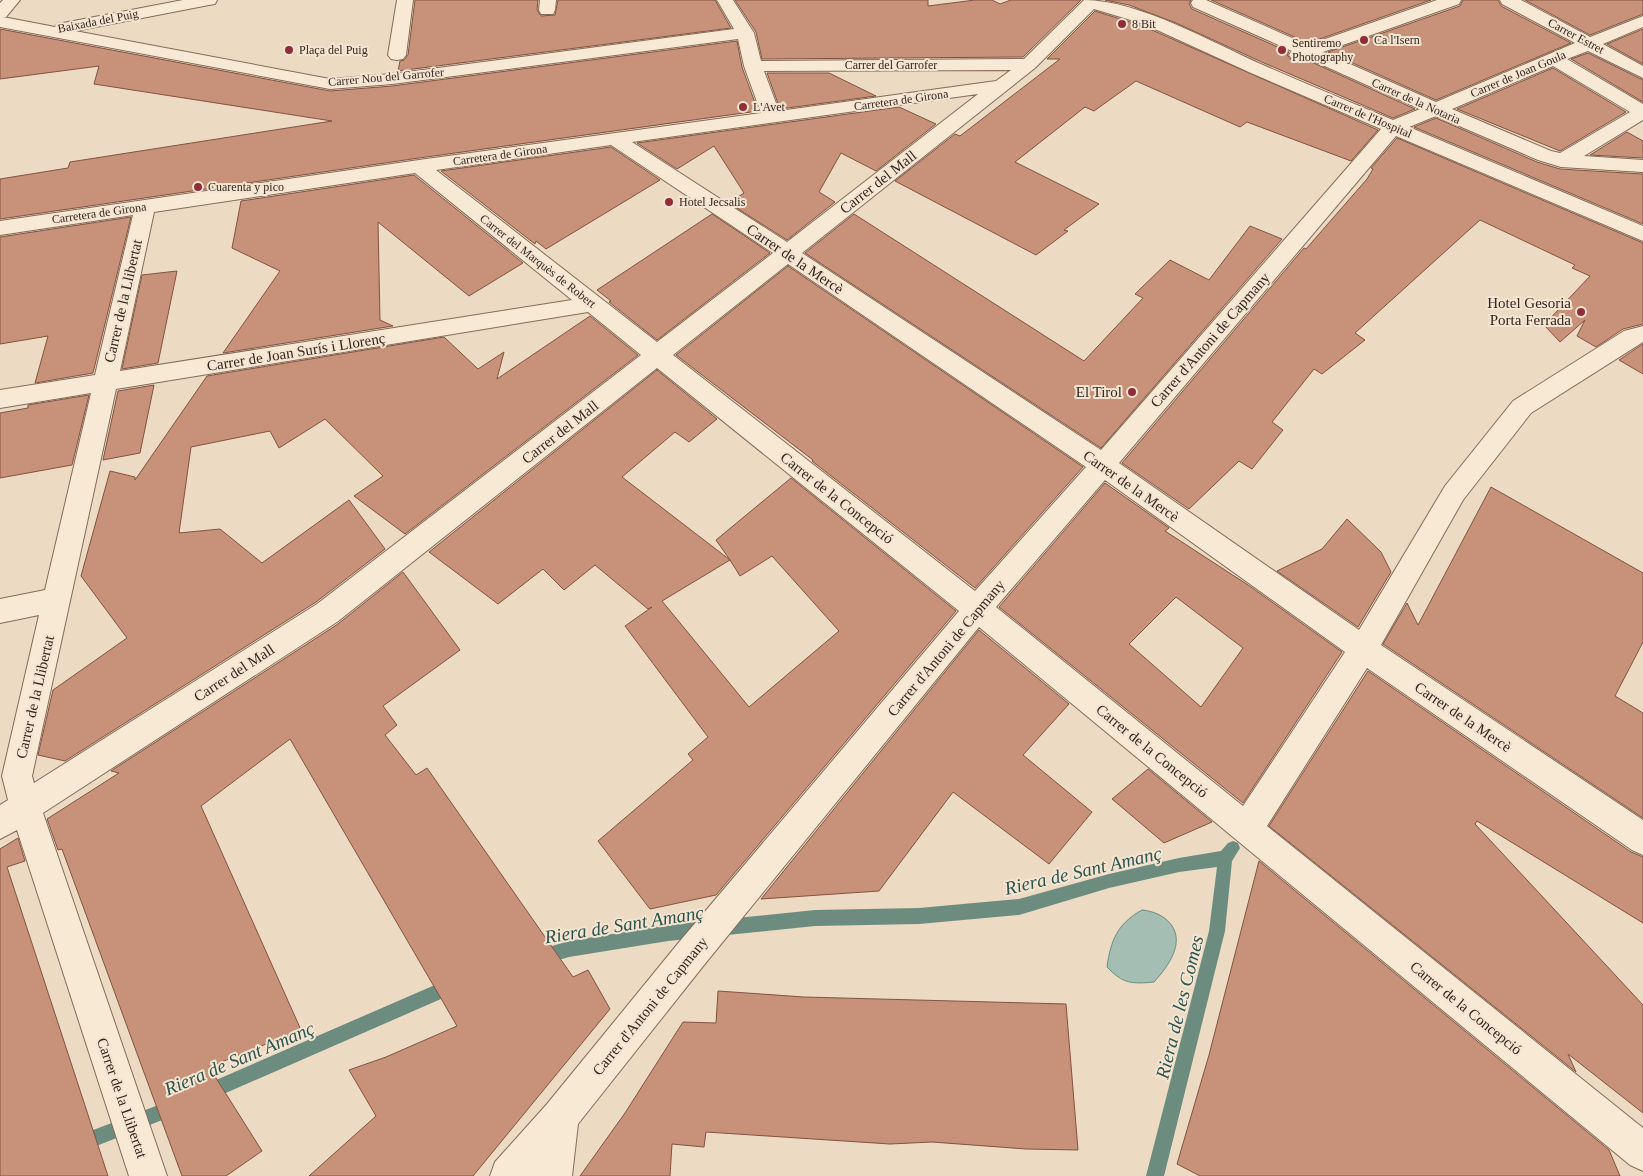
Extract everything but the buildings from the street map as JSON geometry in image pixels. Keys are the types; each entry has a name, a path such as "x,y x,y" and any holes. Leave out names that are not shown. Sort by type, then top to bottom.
{"street":[{"path":"0,13 12,0"},
{"name":"Baixada del Puig","path":"46,31 208,0"},
{"path":"396,55 405,0"},
{"path":"724,0 745,32 754,66 772,118"},
{"path":"1257,69 1453,0"},
{"name":"Carrer Estret","path":"1508,0 1643,73"},
{"name":"Carrer de l'Hospital","path":"1092,2 1150,20 1257,69 1643,234"},
{"name":"Carrer del Mall","path":"12,815 327,613 658,356 1028,64 1092,2"},
{"path":"1150,20 1191,6"},
{"name":"Carrer de la Notaria","path":"1191,6 1309,51 1434,109 1545,156 1563,160 1643,166"},
{"name":"Carrer de Joan Goula","path":"1392,127 1643,21"},
{"name":"Carrer Nou del Garrofer","path":"0,22 330,84 392,79 745,32"},
{"path":"1527,186 1563,160 1643,112 1554,59"},
{"name":"Carrer del Garrofer","path":"754,66 1028,64"},
{"name":"Carretera de Girona","path":"0,228 419,166 1000,86"},
{"name":"Carrer d'Antoni de Capmany","path":"509,1176 560,1117 977,609 1103,465 1392,127"},
{"name":"Carrer de la Mercè","path":"614,139 788,253 1103,465 1363,649 1643,839"},
{"name":"Carrer del Marquès de Robert","path":"419,166 658,356"},
{"name":"Carrer de la Llibertat","path":"145,206 17,776 12,815 124,1104 145,1168"},
{"name":"Carrer de Joan Surís i Llorenç","path":"0,399 593,304"},
{"path":"1247,829 1363,649 1454,493 1522,407 1632,337 1643,334"},
{"name":"Carrer de la Concepció","path":"658,356 977,609 1643,1152"},
{"path":"0,611 57,599"},
{"path":"553,1176 560,1117"}],"shaded area":[{"path":"1142,910 1158,914 1170,923 1174,929 1176,943 1170,960 1154,982 1134,983 1123,980 1107,967 1113,941 1121,927 1133,915"}],"waterway":[{"name":"Riera de les Comes","path":"1225,858 1233,848"},
{"name":"Riera de Sant Amanç","path":"541,957 569,949 668,933 815,918 919,916 1019,907 1109,881 1179,865 1225,858"},
{"name":"Riera de les Comes","path":"1155,1176 1217,931 1225,858"},
{"name":"Riera de Sant Amanç","path":"206,1093 451,986"},
{"name":"Riera de Sant Amanç","path":"81,1143 174,1107"}],"place":[{"name":"8 Bit","path":"1122,24"},
{"name":"Ca l'Isern","path":"1364,40"},
{"name":"Plaça del Puig","path":"289,50"},
{"name":"Sentiremo Photography","path":"1282,50"},
{"name":"L'Avet","path":"743,107"},
{"name":"Cuarenta y pico","path":"198,187"},
{"name":"Hotel Jecsalis","path":"669,202"},
{"name":"Hotel Gesoria Porta Ferrada","path":"1581,312"},
{"name":"El Tirol","path":"1132,392"}]}
